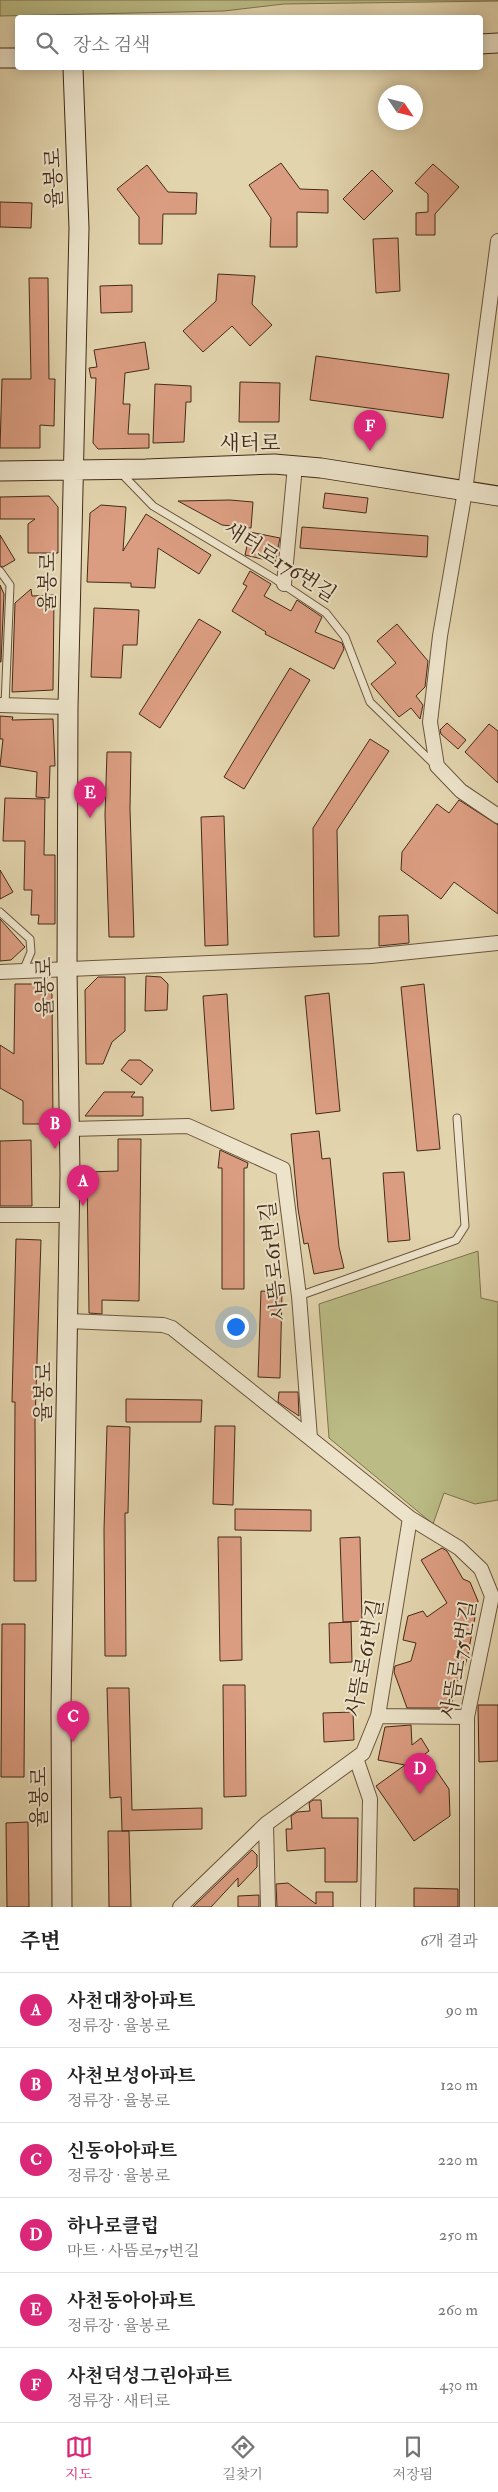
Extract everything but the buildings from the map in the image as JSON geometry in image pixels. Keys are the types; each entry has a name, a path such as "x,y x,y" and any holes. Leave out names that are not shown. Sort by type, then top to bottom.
{"street":[{"path":"483,44 498,43"},
{"path":"0,58 15,58"},
{"name":"율봉로","path":"62,1907 61,1708 70,1215 67,969 68,707 79,228 73,70"},
{"path":"437,766 430,722 440,636 466,491 498,241"},
{"name":"새터로","path":"0,471 236,464 296,466 498,496"},
{"path":"0,465 49,469"},
{"path":"284,584 296,466"},
{"path":"3,705 68,707"},
{"name":"새터로176번길","path":"437,766 461,791 498,816"},
{"path":"0,972 371,956 498,943"},
{"name":"사뜸로61번길","path":"70,1128 188,1126 283,1169 299,1296 310,1438"},
{"path":"0,1215 70,1215"},
{"path":"68,1321 163,1325 172,1328 410,1518"},
{"name":"사뜸로61번길","path":"180,1907 266,1824 364,1753 378,1716 410,1518"},
{"name":"사뜸로75번길","path":"410,1518 460,1548 481,1569 492,1596 467,1717 467,1907"},
{"path":"378,1716 467,1717"},
{"path":"356,1758 370,1798 368,1907"},
{"path":"266,1824 268,1907"}],"lane":[{"name":"새터로176번길","path":"117,469 153,506 284,584 326,613 345,637 370,702 437,766"},
{"path":"0,571 10,586 3,705"},
{"path":"0,912 30,939 30,952 23,971"},
{"path":"299,1296 456,1240 465,1226 457,1118"}],"green space":[{"path":"0,0 498,0 284,4 224,11 0,16"},
{"path":"478,1251 481,1298 498,1302 498,1500 475,1504 444,1493 433,1524 329,1438 319,1304"}],"place":[{"name":"사천덕성그린아파트","path":"370,451"},
{"name":"사천동아아파트","path":"90,818"},
{"name":"사천보성아파트","path":"55,1149"},
{"name":"사천대창아파트","path":"83,1206"},
{"name":"신동아아파트","path":"73,1742"},
{"name":"하나로클럽","path":"420,1794"}]}
